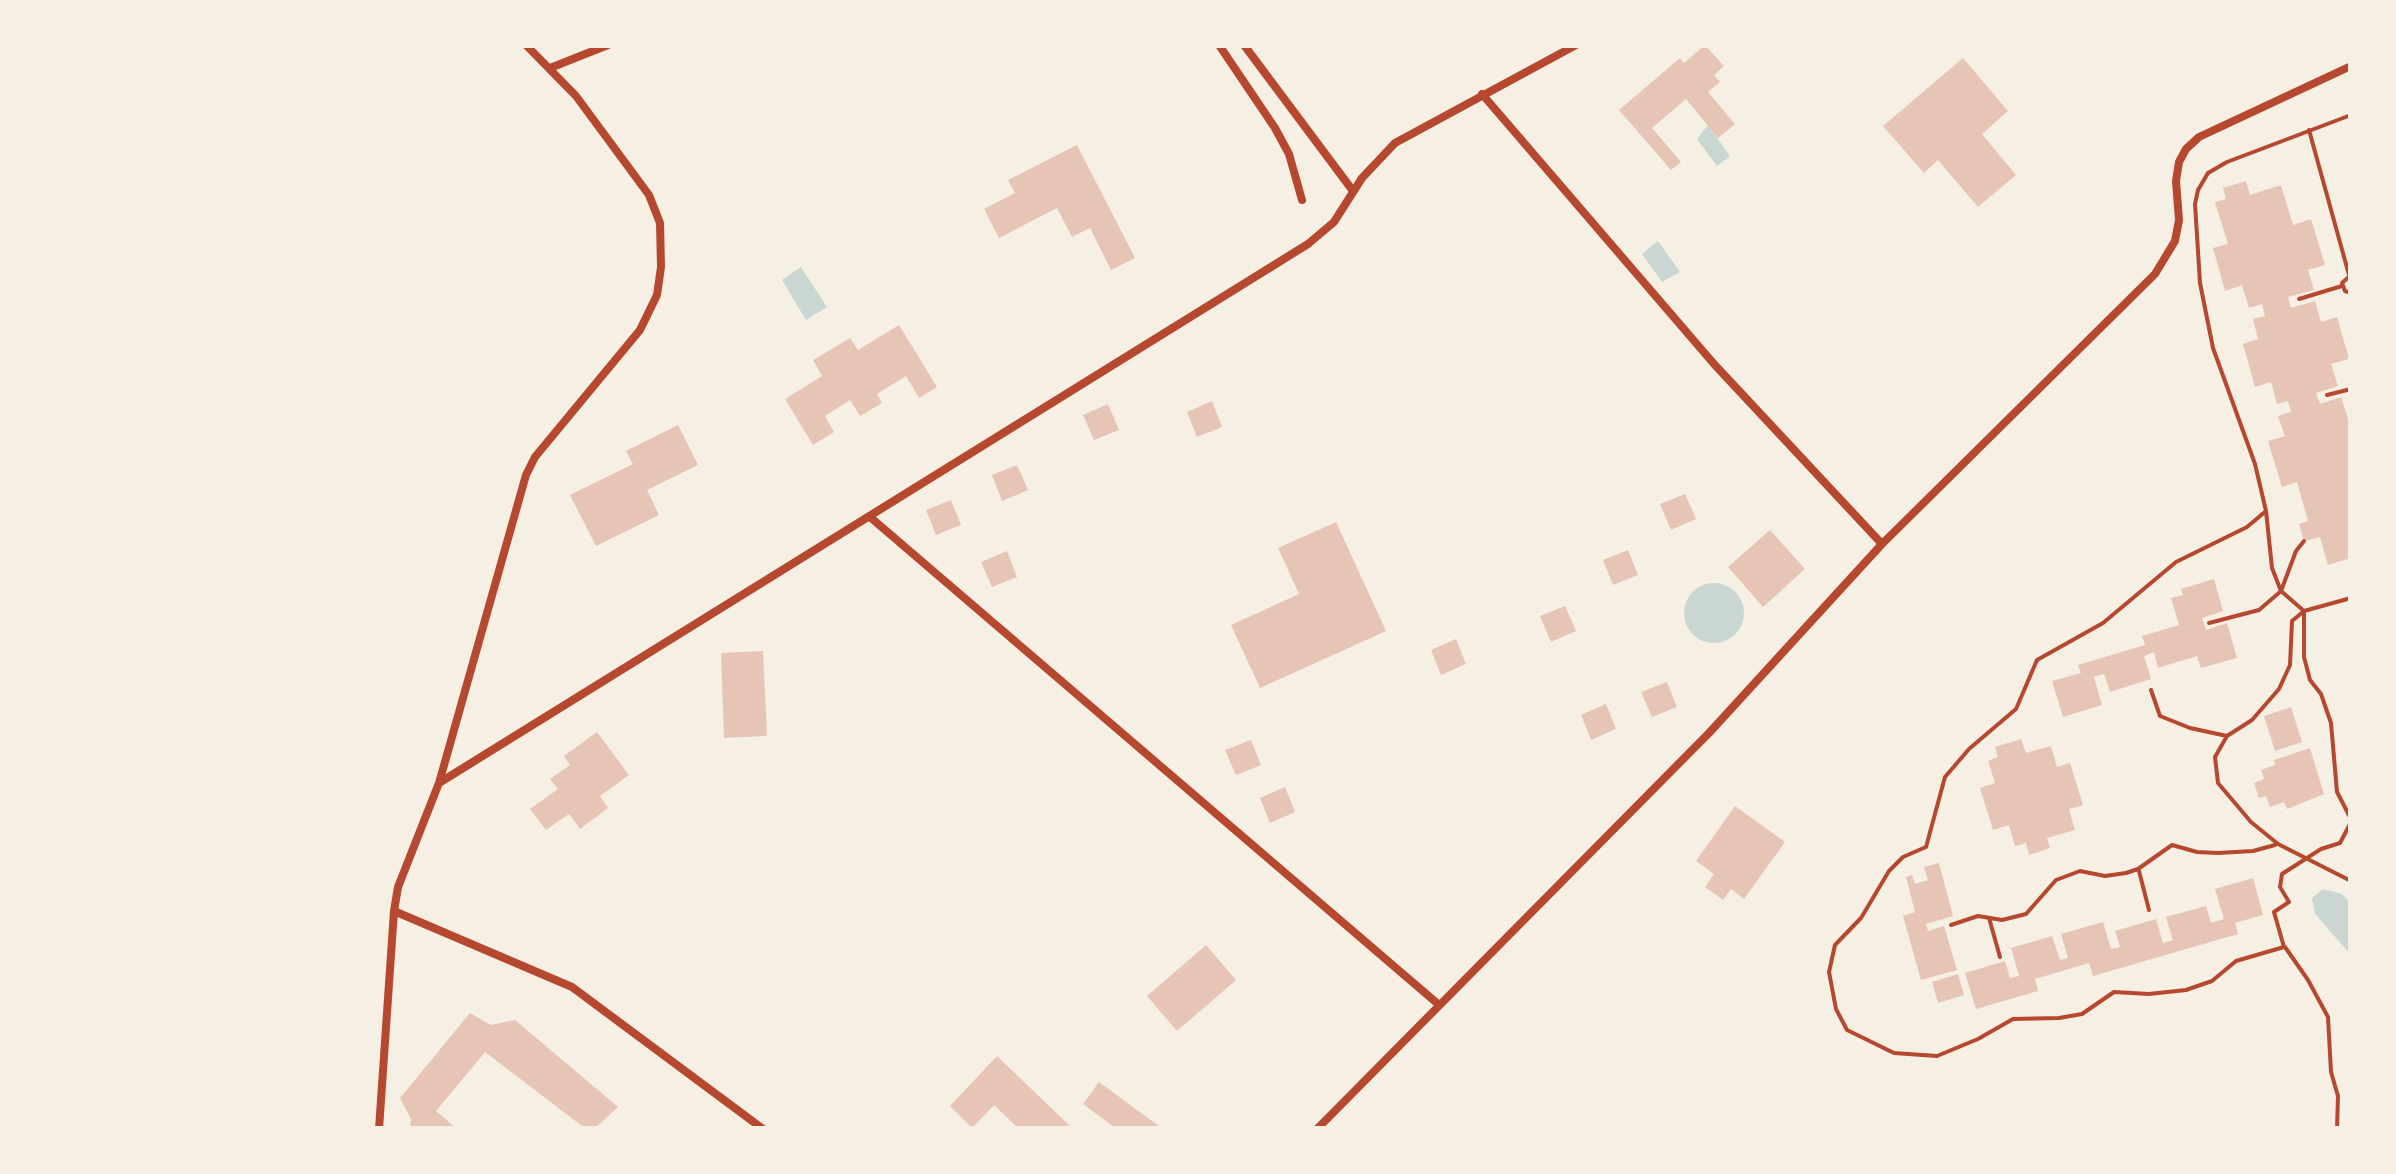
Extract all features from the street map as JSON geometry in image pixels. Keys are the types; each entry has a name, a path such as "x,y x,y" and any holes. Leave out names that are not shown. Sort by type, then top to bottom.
{"street":[{"path":"379,1128 398,887 439,783 526,475 535,458 640,330 657,295 662,246 660,223 649,195 617,148 526,45"},
{"path":"550,68 608,45"},
{"path":"1219,45 1276,128 1289,154 1302,200"},
{"path":"1244,45 1353,191"},
{"path":"439,783 1308,244 1334,222 1377,158 1395,143 1576,45"},
{"path":"1317,1129 1709,733 1882,544 2156,274 2175,241 2179,220 2176,181 2186,149 2200,136 2351,66"},
{"path":"1482,94 1714,364 1882,544"},
{"path":"870,516 1438,1004"},
{"path":"394,912 572,987 763,1129"}],"path":[{"path":"2304,610 2281,591 2272,568 2266,511 2243,428 2212,348 2200,284 2195,204 2208,174 2227,162 2351,114"},
{"path":"2300,299 2342,286 2350,275 2310,130"},
{"path":"2342,286 2351,293"},
{"path":"2327,396 2351,389"},
{"path":"2266,511 2247,527 2176,562 2102,623 2037,660 2016,710 1969,749 1946,776 1926,847 1902,857 1889,870 1861,918 1835,946 1830,972 1836,1010 1847,1030 1894,1053 1937,1056 2013,1019 2082,1014 2114,992 2186,990 2212,981 2236,961 2284,947"},
{"path":"2209,624 2258,610 2281,591 2296,551 2304,541"},
{"path":"2351,598 2304,610 2292,621 2290,665 2279,689 2252,720 2228,736 2215,758 2218,782 2230,801 2278,844 2351,881"},
{"path":"2304,610 2304,658 2331,723 2337,792 2351,821 2340,843 2320,849 2282,874 2280,887 2289,902 2274,912 2284,947 2328,1017 2330,1072 2338,1096 2337,1129"},
{"path":"2152,690 2160,716 2190,728 2228,736"},
{"path":"1951,925 1978,916 2002,920 2026,914 2056,880 2080,871 2105,876 2138,869 2172,845 2218,853 2253,852 2278,844"},
{"path":"2138,869 2149,910"},
{"path":"1988,918 2000,957"}],"shaded area":[{"path":"1708,125 1730,156 1717,166 1697,139"},
{"path":"1658,241 1680,272 1662,282 1642,254"},
{"path":"801,267 827,307 806,320 782,280"},
{"path":"1714,583 1735,592 1744,613 1735,634 1714,643 1693,634 1684,613 1693,592"},
{"path":"2323,889 2342,894 2351,904 2351,955 2315,914 2312,898"}],"building":[{"path":"1705,45 1724,66 1714,75 1720,82 1708,92 1735,124 1718,138 1686,99 1652,128 1681,162 1671,170 1619,110 1680,58 1684,63"},
{"path":"1963,58 2008,111 1982,134 2016,175 1978,207 1938,160 1924,173 1883,126"},
{"path":"1077,145 1135,258 1111,270 1090,228 1072,237 1057,208 999,238 984,209 1015,193 1008,180"},
{"path":"2246,181 2250,195 2281,185 2293,225 2311,219 2325,265 2308,270 2314,290 2288,297 2291,308 2315,301 2321,322 2337,317 2349,359 2331,364 2338,386 2316,393 2320,404 2341,397 2348,419 2351,418 2351,558 2328,565 2320,537 2304,541 2299,524 2308,521 2297,482 2282,487 2268,441 2285,436 2278,416 2291,412 2288,401 2277,404 2271,382 2255,387 2243,344 2258,339 2253,319 2265,316 2262,304 2249,308 2242,285 2225,291 2213,248 2228,244 2215,202 2226,199 2223,188"},
{"path":"899,325 937,387 919,398 906,376 877,394 882,403 860,416 850,400 825,416 834,432 813,445 785,399 822,376 813,360 850,338 858,350"},
{"path":"1212,401 1222,427 1197,437 1187,412"},
{"path":"1108,404 1119,430 1094,440 1083,415"},
{"path":"678,425 698,465 647,490 659,515 596,546 570,495 633,464 626,451"},
{"path":"1017,465 1028,490 1002,501 992,475"},
{"path":"1685,494 1696,519 1671,530 1660,504"},
{"path":"951,500 961,525 936,535 926,510"},
{"path":"1336,522 1386,631 1260,688 1231,625 1299,594 1278,548"},
{"path":"1770,530 1805,569 1763,607 1728,567"},
{"path":"1628,550 1638,575 1613,585 1603,560"},
{"path":"1007,551 1017,577 992,587 981,562"},
{"path":"2214,579 2223,611 2202,618 2206,630 2227,623 2237,658 2201,668 2197,656 2158,668 2154,652 2144,656 2151,679 2110,692 2104,674 2094,677 2102,705 2063,717 2052,681 2081,673 2078,665 2145,645 2142,636 2179,625 2171,598 2183,595 2181,589"},
{"path":"1565,606 1576,631 1551,642 1540,616"},
{"path":"1456,639 1466,664 1441,675 1431,650"},
{"path":"763,651 767,736 724,738 721,653"},
{"path":"1667,682 1677,707 1652,717 1641,692"},
{"path":"1606,704 1616,729 1591,740 1581,715"},
{"path":"2291,707 2302,742 2275,751 2264,716"},
{"path":"597,732 629,775 600,796 608,808 580,829 569,814 546,830 530,809 558,789 550,779 570,765 564,756"},
{"path":"2021,739 2026,753 2051,746 2057,767 2070,763 2083,805 2069,809 2075,830 2047,838 2050,848 2029,855 2026,843 2015,846 2009,825 1993,830 1980,788 1995,783 1988,761 1998,757 1995,747"},
{"path":"1251,740 1261,765 1236,775 1225,750"},
{"path":"2310,748 2324,794 2287,809 2284,802 2270,807 2266,796 2259,798 2254,783 2264,779 2261,770 2275,765 2274,760"},
{"path":"1285,787 1295,812 1270,823 1260,798"},
{"path":"1735,806 1785,842 1744,899 1731,889 1723,900 1705,887 1714,874 1696,861"},
{"path":"1939,863 1953,916 1926,924 1928,931 1944,926 1957,970 1921,980 1903,916 1915,912 1906,877 1912,875 1915,884 1928,880 1924,867"},
{"path":"2253,878 2263,915 2235,923 2238,934 2093,976 2089,963 2035,979 2038,991 1976,1009 1965,973 2005,961 2010,978 2019,976 2011,948 2052,936 2060,960 2068,958 2061,934 2103,922 2111,949 2120,947 2115,931 2156,919 2163,943 2173,940 2166,917 2206,906 2211,923 2224,919 2215,889"},
{"path":"1206,945 1236,980 1177,1031 1147,996"},
{"path":"1958,974 1964,995 1938,1003 1932,982"},
{"path":"470,1013 491,1025 515,1020 618,1107 594,1129 586,1129 485,1052 436,1111 457,1129 410,1129 411,1119 400,1098"},
{"path":"997,1056 1070,1126 1067,1129 1019,1129 994,1105 972,1128 950,1106"},
{"path":"1099,1082 1163,1129 1117,1129 1083,1104"}]}
